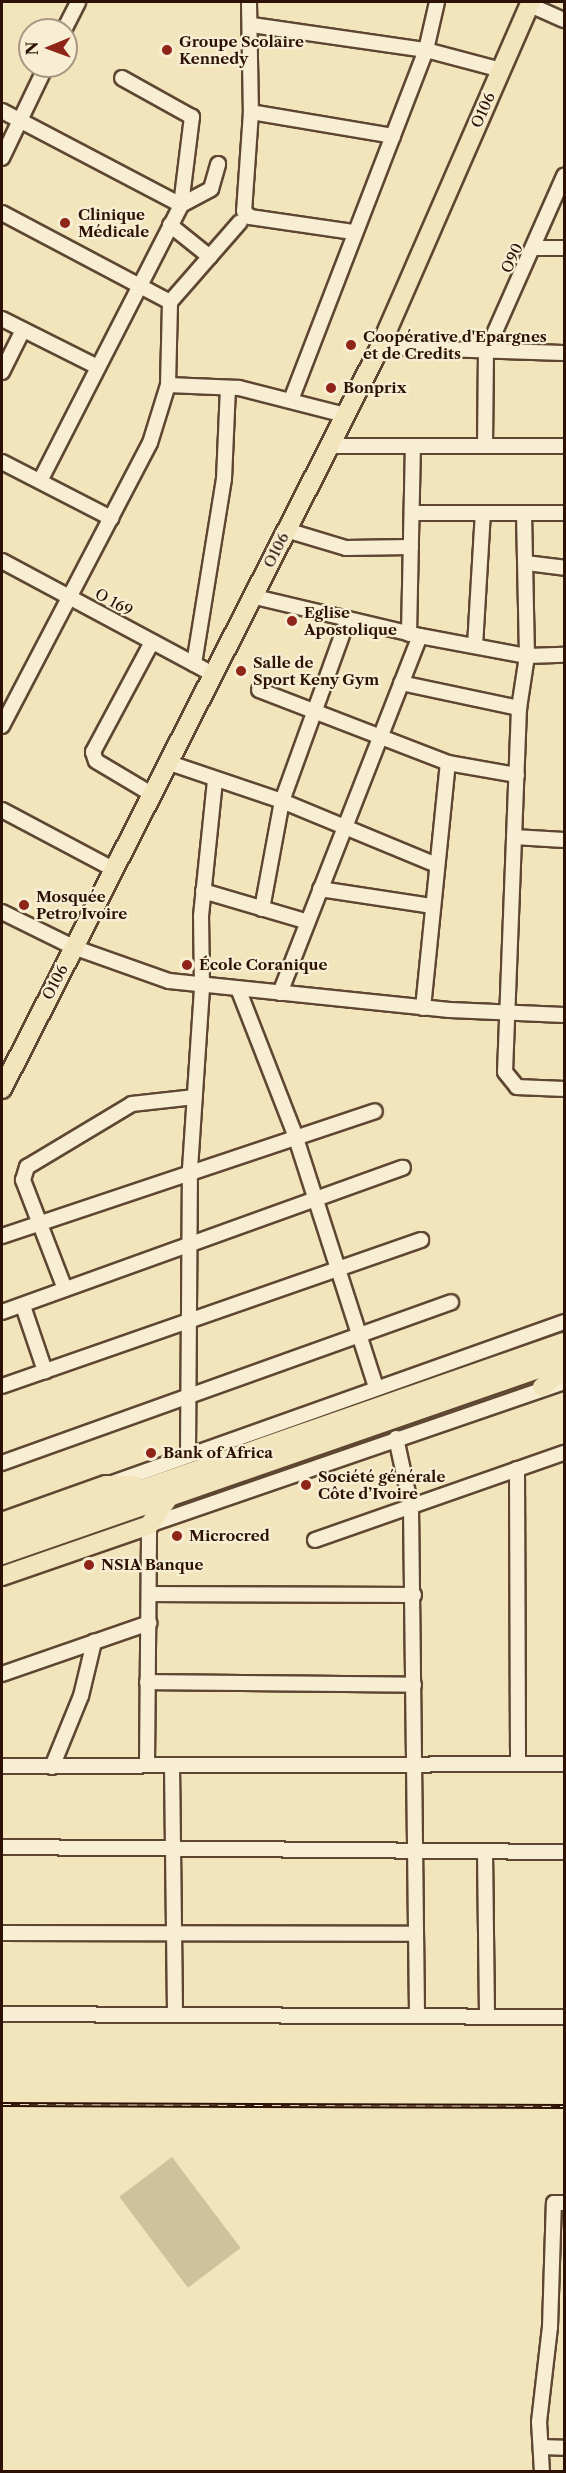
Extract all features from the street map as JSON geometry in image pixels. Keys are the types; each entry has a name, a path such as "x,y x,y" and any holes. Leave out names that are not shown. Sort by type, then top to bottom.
{"main road":[{"name":"O106","path":"2,1089 153,795 211,673 380,346 530,3"},
{"path":"2,1538 564,1342"},
{"path":"2,1555 167,1500 564,1360"},
{"path":"542,1387 564,1370"},
{"path":"2,1522 106,1485 146,1486"},
{"path":"2,1576 149,1525 167,1500"}],"street":[{"path":"70,18 78,2"},
{"path":"249,2 252,25 251,112 244,212 250,218 353,232"},
{"path":"291,400 353,232 426,50 437,2"},
{"path":"530,3 564,20"},
{"path":"252,25 426,50 501,70"},
{"path":"2,158 40,78"},
{"path":"40,481 181,205 192,117 122,78"},
{"path":"2,111 181,205"},
{"path":"251,112 393,136"},
{"path":"181,205 212,189 218,164"},
{"name":"O90","path":"486,352 535,248 564,177"},
{"path":"2,213 170,302"},
{"path":"2,726 150,443 168,385 170,302 240,222"},
{"path":"170,225 210,257"},
{"path":"535,248 564,248"},
{"path":"2,319 98,367"},
{"path":"2,372 23,330"},
{"path":"380,346 486,352 564,353"},
{"path":"484,446 486,352"},
{"path":"168,385 228,388 291,400 345,415"},
{"path":"194,664 224,479 228,388"},
{"path":"330,446 413,450 484,446 564,446"},
{"path":"280,993 401,683 415,635 411,548 413,450"},
{"path":"2,462 111,518"},
{"path":"412,513 564,513"},
{"path":"475,646 483,513"},
{"path":"524,513 527,656 519,708 506,1012 509,1084 564,1089"},
{"path":"286,530 346,548 411,548"},
{"name":"O 169","path":"2,561 211,673"},
{"path":"526,563 564,568"},
{"path":"251,596 347,621 415,635 527,656 564,655"},
{"path":"262,909 282,801 347,621"},
{"path":"152,642 93,752 96,761 153,795"},
{"path":"401,683 519,708"},
{"path":"258,690 448,763 517,775"},
{"path":"167,762 282,801 434,864"},
{"path":"423,1008 434,864 448,763"},
{"path":"188,1452 192,1317 190,1169 202,986 203,891 215,780"},
{"path":"2,810 113,869"},
{"path":"514,837 564,840"},
{"path":"320,889 432,906"},
{"path":"203,891 308,922"},
{"path":"2,912 73,947 152,977 239,991 423,1008 564,1015"},
{"path":"239,991 295,1135 314,1201 361,1333 376,1388"},
{"path":"64,1289 23,1179 27,1167 132,1104 195,1097"},
{"path":"2,1236 190,1169 375,1111"},
{"path":"2,1312 192,1246 403,1168"},
{"path":"2,1386 192,1317 422,1240"},
{"path":"2,1463 451,1302"},
{"path":"23,1306 45,1371"},
{"path":"106,1485 188,1452 564,1322"},
{"path":"147,1765 149,1525 542,1387 564,1382"},
{"path":"396,1438 411,1507 414,1595 417,2016"},
{"path":"315,1540 564,1453"},
{"path":"517,1469 519,1764"},
{"path":"149,1594 414,1595"},
{"path":"2,1674 149,1623"},
{"path":"52,1767 81,1696 94,1642"},
{"path":"147,1682 414,1685"},
{"path":"2,1766 564,1764"},
{"path":"172,1765 175,2015"},
{"path":"2,1847 564,1852"},
{"path":"485,1851 487,2016"},
{"path":"2,1933 416,1934"},
{"path":"2,2014 564,2017"},
{"path":"542,2472 541,2447 550,2327 554,2203 564,2203"},
{"path":"550,2327 564,2329"},
{"path":"541,2447 564,2448"}],"shaded area":[{"path":"172,2157 241,2248 188,2288 119,2197"}],"railway":[{"path":"2,2104 564,2106"}],"place":[{"name":"Groupe Scolaire Kennedy","path":"167,50"},
{"name":"Clinique Médicale","path":"65,223"},
{"name":"Coopérative d'Epargnes et de Credits","path":"351,345"},
{"name":"Bonprix","path":"331,388"},
{"name":"Eglise Apostolique","path":"292,621"},
{"name":"Salle de Sport Keny Gym","path":"241,671"},
{"name":"Mosquée Petro Ivoire","path":"24,905"},
{"name":"École Coranique","path":"187,965"},
{"name":"Bank of Africa","path":"151,1453"},
{"name":"Société générale Côte d’Ivoire","path":"306,1485"},
{"name":"Microcred","path":"177,1536"},
{"name":"NSIA Banque","path":"89,1565"}]}
